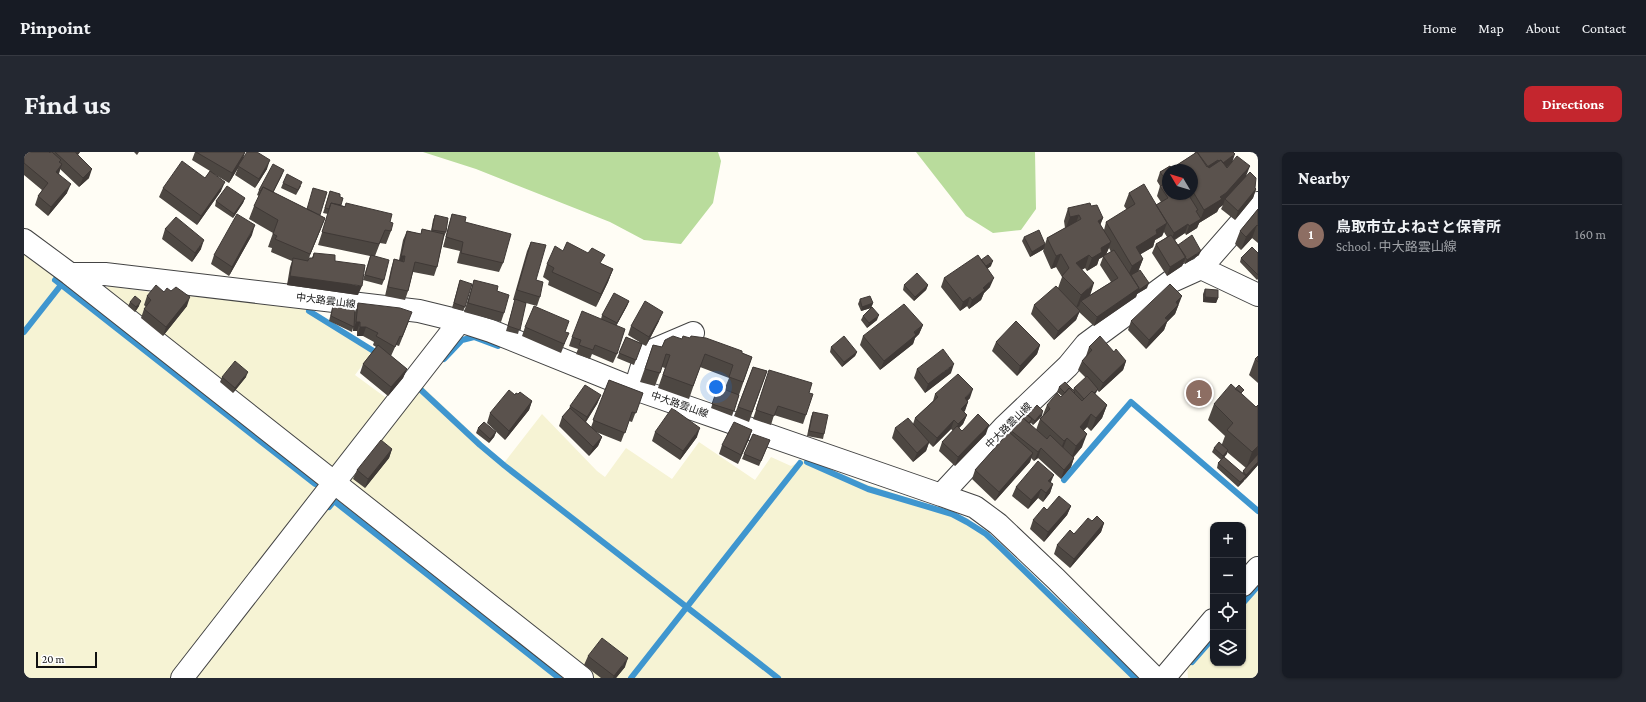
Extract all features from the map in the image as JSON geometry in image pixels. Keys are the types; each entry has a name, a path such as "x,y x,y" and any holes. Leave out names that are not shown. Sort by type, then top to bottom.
{"street":[{"path":"1258,203 1201,268 1258,295"},
{"path":"24,240 70,274 582,678"},
{"name":"中大路雲山線","path":"70,274 106,274 411,310 460,321 491,331 635,389 941,494 1004,428 1068,366 1086,344 1170,282 1201,268"},
{"path":"182,678 460,321"},
{"path":"635,389 646,353 693,333"},
{"path":"941,494 975,508 998,524 1056,579 1154,678"},
{"path":"1246,582 1258,568"},
{"path":"1164,678 1210,624"}],"shaded area":[{"path":"24,249 318,479 315,494 172,678 24,678"},
{"path":"108,286 150,292 303,308 372,352 355,375 389,400 337,469 326,469 103,294"},
{"path":"422,383 424,388 504,463 542,414 597,471 605,477 626,448 672,479 699,442 755,480 771,457 791,466 805,459 868,485 963,517 983,529 1139,678 592,678 349,485 350,480"},
{"path":"338,496 568,678 190,678"},
{"path":"1258,582 1258,678 1188,678 1187,665 1210,638 1210,666 1246,666 1246,596"}],"green space":[{"path":"423,152 718,152 721,161 713,203 681,244 644,240 610,222 476,169"},
{"path":"916,152 1035,152 1036,209 1021,230 993,233 966,216"}],"building":[{"path":"24,152 52,152 61,160 59,162 62,164 56,172 71,184 51,207 38,196 48,183 24,163"},
{"path":"55,152 75,152 92,169 83,178"},
{"path":"196,152 245,152 232,173"},
{"path":"247,152 257,152 270,160 259,179 238,166"},
{"path":"1197,152 1209,168 1221,160 1227,168 1237,156 1250,166 1226,193 1220,197 1222,199 1204,210 1198,200 1198,164 1179,164"},
{"path":"1197,152 1233,152 1235,154 1223,163 1221,160 1218,160 1207,167"},
{"path":"182,161 205,178 210,171 225,182 201,216 163,188"},
{"path":"273,164 284,170 273,192 263,187 261,191 259,190"},
{"path":"1250,172 1256,178 1256,189 1238,211 1225,199"},
{"path":"287,174 302,182 298,190 283,183"},
{"path":"1144,184 1167,223 1156,230 1157,234 1136,247 1143,259 1132,266 1106,222 1135,204 1129,193"},
{"path":"227,186 245,198 234,214 216,201"},
{"path":"263,187 325,218 310,254 275,239 277,236 273,234 278,220 254,206"},
{"path":"313,188 327,192 320,215 307,209"},
{"path":"330,191 340,194 340,197 343,198 341,205 331,203 329,209 325,208"},
{"path":"1165,200 1192,200 1198,210 1196,211 1201,219 1189,226 1188,224 1174,233 1156,205"},
{"path":"331,203 345,207 346,203 392,214 390,222 393,223 391,231 385,230 379,244 322,232"},
{"path":"1090,203 1091,206 1097,205 1103,218 1098,221 1111,242 1101,248 1102,252 1092,258 1089,255 1076,263 1094,283 1081,295 1062,276 1069,268 1061,254 1056,256 1047,238 1081,219 1079,215 1070,217 1068,208"},
{"path":"1258,209 1258,226 1257,225 1246,237 1240,231"},
{"path":"237,214 255,225 232,267 214,255"},
{"path":"452,214 466,217 465,222 511,234 503,263 461,253 463,242 446,237"},
{"path":"435,215 448,218 446,232 432,230"},
{"path":"176,217 204,240 195,253 165,229"},
{"path":"422,229 444,234 437,267 415,262 408,291 388,287 394,259 404,262 405,256 401,256 407,231 421,234"},
{"path":"1039,230 1045,244 1032,252 1024,237"},
{"path":"1171,235 1186,257 1170,267 1156,244"},
{"path":"1192,235 1201,251 1187,260 1178,245"},
{"path":"531,242 546,245 536,280 543,282 540,297 517,290"},
{"path":"567,242 588,253 592,248 605,255 600,263 613,269 601,294 552,272 554,268 547,264 555,246 563,251"},
{"path":"1252,247 1258,253 1258,275 1241,258"},
{"path":"1114,250 1139,288 1097,317 1081,301 1118,278 1103,256"},
{"path":"314,253 335,255 335,261 365,265 362,286 290,276 293,258 308,261 309,258 313,258"},
{"path":"371,255 389,260 384,280 365,275"},
{"path":"978,255 994,278 983,288 985,290 972,300 970,297 963,302 944,278"},
{"path":"988,255 993,261 986,266 981,260"},
{"path":"1140,270 1149,283 1139,290 1131,275"},
{"path":"917,273 928,285 915,297 904,285"},
{"path":"460,280 472,284 465,307 454,303"},
{"path":"474,280 498,286 497,291 509,295 504,313 468,303"},
{"path":"1170,284 1182,296 1176,302 1178,305 1165,318 1168,320 1149,340 1131,321"},
{"path":"156,285 164,292 167,288 171,291 176,287 190,297 166,327 144,309 151,300 147,296"},
{"path":"1056,286 1080,311 1058,331 1034,305"},
{"path":"1205,289 1218,290 1218,298 1205,297"},
{"path":"614,293 629,301 617,323 602,315"},
{"path":"135,296 141,301 136,307 130,302"},
{"path":"870,296 873,303 862,307 860,299"},
{"path":"515,299 526,303 520,330 508,326"},
{"path":"645,301 663,312 649,337 631,326"},
{"path":"358,303 400,308 412,312 402,337 400,336 395,347 376,336 378,333 366,327 360,327 360,322 356,322"},
{"path":"904,304 923,325 914,332 916,335 884,361 863,336"},
{"path":"333,305 355,308 354,327 331,316"},
{"path":"534,306 569,321 565,332 569,333 564,344 525,327"},
{"path":"872,307 879,315 869,323 863,316"},
{"path":"582,311 625,329 617,354 595,345 593,350 579,345 581,340 572,337"},
{"path":"1016,321 1040,345 1020,366 996,342"},
{"path":"673,336 682,339 683,336 690,338 691,336 706,338 742,351 742,353 752,357 743,382 729,377 733,365 705,354 693,386 663,375 670,355 666,354 660,373 645,369 653,345 662,347 665,340"},
{"path":"844,336 857,352 844,362 831,347"},
{"path":"1100,336 1114,352 1116,349 1126,361 1103,383 1082,361 1092,350 1089,347"},
{"path":"626,337 642,344 636,360 619,353"},
{"path":"378,345 407,369 391,387 363,364"},
{"path":"943,349 954,364 928,384 917,369"},
{"path":"235,361 248,372 235,388 222,377"},
{"path":"753,367 767,371 752,412 738,407"},
{"path":"769,370 812,383 809,393 813,394 806,415 778,406 774,416 756,410"},
{"path":"958,374 973,389 965,398 968,402 961,409 967,415 958,424 954,420 937,438 915,418 938,397 935,394"},
{"path":"1087,376 1098,389 1094,393 1092,391 1084,399 1074,388"},
{"path":"609,380 643,393 636,413 632,412 625,433 593,420"},
{"path":"1065,382 1075,392 1074,393 1069,388 1065,393 1059,387"},
{"path":"1231,384 1256,407 1258,405 1258,446 1252,452 1227,430 1233,423 1214,404"},
{"path":"585,385 601,395 587,417 570,406"},
{"path":"1239,385 1244,390 1241,393 1235,389"},
{"path":"718,387 739,395 734,411 712,404"},
{"path":"1069,388 1082,401 1092,391 1107,405 1096,418 1091,414 1080,427 1087,434 1076,446 1067,438 1064,441 1040,419 1050,409 1047,405 1057,393 1061,397"},
{"path":"509,390 515,395 516,393 518,394 520,392 532,401 509,431 490,413"},
{"path":"1037,405 1043,411 1035,421 1028,415"},
{"path":"570,408 602,437 593,447 562,417"},
{"path":"672,408 700,428 683,451 655,432"},
{"path":"813,412 828,415 824,434 809,431"},
{"path":"978,414 989,425 958,457 942,442 957,426 962,431"},
{"path":"1027,415 1032,419 1029,423 1023,418"},
{"path":"1022,417 1047,439 1050,435 1074,458 1064,470 1041,448 1038,452 1009,429 1015,421 1017,423"},
{"path":"908,418 929,442 917,453 895,428"},
{"path":"484,422 496,432 490,439 478,428"},
{"path":"734,422 752,430 741,455 722,445"},
{"path":"1009,432 1033,453 999,492 975,470"},
{"path":"753,434 770,440 761,461 744,454"},
{"path":"381,440 392,449 368,479 357,470"},
{"path":"1219,442 1228,450 1223,456 1214,448"},
{"path":"1258,454 1258,462 1246,475 1243,471"},
{"path":"1224,457 1246,476 1240,482 1218,463"},
{"path":"1038,461 1054,475 1048,481 1053,484 1046,493 1041,489 1031,500 1016,487"},
{"path":"1059,496 1071,506 1048,532 1033,520 1044,507 1047,510"},
{"path":"1097,516 1104,523 1074,559 1057,545 1070,530 1074,534 1088,518 1092,521"},
{"path":"602,638 628,658 614,676 588,656"}],"waterway":[{"path":"55,280 315,484"},
{"path":"24,332 61,285"},
{"path":"309,311 380,355"},
{"path":"444,359 462,340 474,337 498,346"},
{"path":"421,390 480,445 505,466 778,678"},
{"path":"1064,480 1131,402 1258,511"},
{"path":"807,462 868,489 952,514 986,534 1135,678"},
{"path":"631,678 800,463"},
{"path":"329,507 334,501 559,678"},
{"path":"1246,600 1258,586"},
{"path":"1192,662 1210,641"}],"place":[{"name":"鳥取市立よねさと保育所","path":"1199,393"}]}
